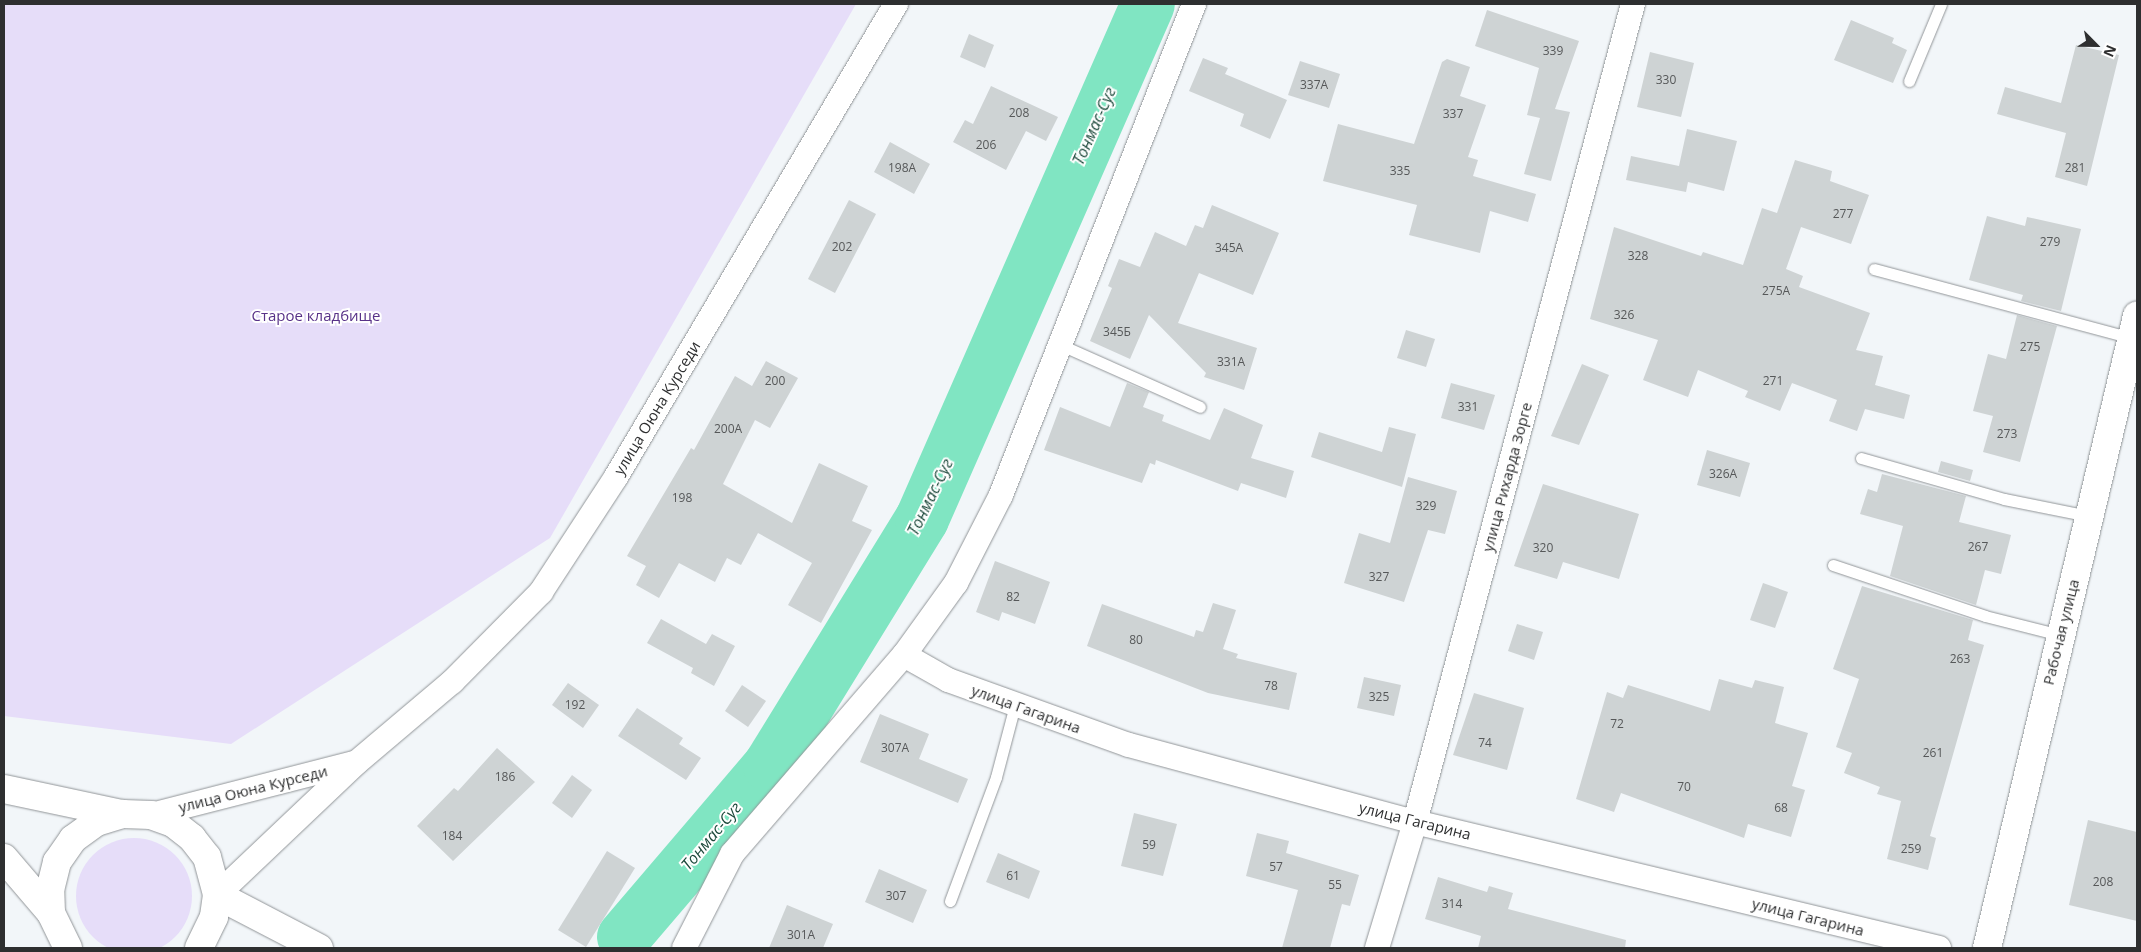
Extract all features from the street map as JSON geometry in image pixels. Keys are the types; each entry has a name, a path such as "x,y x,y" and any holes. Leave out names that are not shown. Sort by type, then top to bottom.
{"main road":[{"name":"Рабочая улица","path":"1987,948 2060,635 2135,327"},
{"path":"4,789 123,814 151,815 173,823 192,838 207,857 217,895 214,918 198,948"},
{"path":"44,948 51,915 50,890 57,862 73,839 96,822 123,814"},
{"path":"4,858 51,915 68,948"},
{"path":"217,895 319,948"}],"street":[{"name":"улица Оюна Курседи","path":"217,895 356,763 452,682 507,629 563,562 896,4"},
{"path":"684,948 732,854 904,655 956,583 1001,495 1194,4"},
{"name":"улица Рихарда Зорге","path":"1377,948 1414,822 1633,4"},
{"name":"улица Гагарина","path":"904,655 948,680 1129,745 1414,822 1939,948"},
{"name":"улица Оюна Курседи","path":"151,815 356,763"}],"lane":[{"path":"1909,81 1941,4"},
{"path":"1874,269 2135,327"},
{"path":"1061,345 1200,407"},
{"path":"1861,458 2004,499 2089,516"},
{"path":"1834,565 1985,616 2060,635"},
{"path":"950,901 996,777 1014,705"}],"green space":[{"name":"Старое кладбище","path":"4,4 856,4 550,538 231,744 4,716"},
{"path":"134,838 156,843 175,855 187,874 192,896 187,918 175,937 156,949 134,954 112,949 93,937 81,918 76,896 81,874 93,855 112,843"}],"building":[{"path":"1487,10 1579,41 1555,109 1570,112 1551,181 1524,174 1540,118 1527,115 1539,68 1475,46"},
{"path":"1851,20 1894,38 1892,43 1907,50 1893,83 1834,60"},
{"path":"969,34 994,45 985,68 960,57"},
{"path":"2076,45 2119,55 2087,186 2055,177 2066,133 1997,114 2005,87 2061,103"},
{"path":"1650,52 1694,63 1681,117 1637,107"},
{"path":"1203,58 1228,68 1225,74 1287,100 1270,139 1240,126 1244,114 1189,91"},
{"path":"1447,59 1470,67 1460,96 1486,105 1468,157 1478,160 1473,176 1536,194 1528,222 1490,211 1480,253 1409,235 1417,205 1323,181 1338,124 1414,144 1442,62"},
{"path":"1300,61 1340,74 1329,108 1288,95"},
{"path":"991,86 1058,117 1046,141 1026,131 1006,170 953,142 965,120 973,124"},
{"path":"1687,129 1737,141 1724,191 1688,182 1686,192 1626,180 1631,156 1679,166"},
{"path":"890,142 930,164 914,194 874,172"},
{"path":"1795,160 1832,171 1830,181 1869,195 1851,244 1801,227 1786,269 1803,276 1799,287 1870,313 1856,350 1883,356 1875,385 1910,395 1904,419 1865,409 1857,431 1829,421 1837,400 1792,383 1780,411 1745,397 1748,391 1698,370 1688,397 1643,380 1658,340 1590,319 1614,227 1701,256 1703,252 1743,265 1762,208 1777,213"},
{"path":"849,200 876,214 835,293 808,279"},
{"path":"1212,205 1279,233 1253,295 1199,273 1178,323 1257,348 1244,390 1204,377 1206,373 1149,315 1130,359 1090,341 1112,288 1108,286 1119,259 1140,267 1155,232 1186,246 1195,225 1203,228"},
{"path":"1987,216 2025,226 2027,217 2081,229 2061,311 2021,301 2023,295 1969,280"},
{"path":"2017,315 2057,326 2020,462 1983,452 1993,416 1973,411 1988,354 2006,359"},
{"path":"1406,330 1435,339 1426,367 1397,358"},
{"path":"766,361 798,378 770,428 755,420 723,484 792,523 819,463 868,486 852,521 872,530 821,623 788,605 812,563 758,533 741,565 727,558 715,582 679,563 659,598 636,585 646,566 627,556 691,448 694,450 735,376 752,386"},
{"path":"1582,364 1609,375 1579,445 1551,436"},
{"path":"1127,383 1149,392 1143,407 1164,415 1162,421 1210,440 1224,408 1263,425 1251,458 1294,471 1286,498 1241,483 1238,491 1156,460 1155,465 1150,463 1142,483 1044,450 1060,407 1110,427"},
{"path":"1451,383 1495,395 1484,430 1441,418"},
{"path":"1389,427 1416,434 1402,487 1311,457 1319,432 1382,452"},
{"path":"1707,450 1750,463 1740,497 1697,485"},
{"path":"1941,461 1973,470 1970,481 1938,472"},
{"path":"1882,474 1966,496 1959,522 2011,535 2001,574 1985,570 1976,605 1890,576 1903,526 1860,514 1868,489 1877,492"},
{"path":"1408,477 1457,491 1445,534 1428,530 1404,602 1344,583 1359,533 1390,543"},
{"path":"1543,484 1639,514 1619,579 1563,562 1557,579 1514,566"},
{"path":"995,561 1050,582 1035,624 1002,612 999,621 976,612"},
{"path":"1763,583 1788,592 1775,628 1750,620"},
{"path":"1862,586 1973,620 1968,640 1984,645 1930,836 1936,838 1928,870 1887,859 1901,801 1877,794 1880,787 1844,773 1852,753 1836,747 1859,679 1833,669"},
{"path":"1213,603 1236,610 1223,649 1238,654 1236,658 1297,673 1289,710 1208,693 1087,646 1102,604 1194,637 1196,630 1203,632"},
{"path":"661,619 706,644 712,634 735,646 714,686 691,673 693,668 647,643"},
{"path":"1517,624 1543,632 1534,660 1508,651"},
{"path":"1364,677 1401,685 1394,716 1357,708"},
{"path":"1719,679 1752,688 1755,680 1784,687 1775,723 1808,733 1792,786 1805,790 1791,837 1748,824 1744,838 1621,793 1614,812 1576,799 1607,692 1623,698 1628,685 1710,711"},
{"path":"568,683 599,705 583,728 552,705"},
{"path":"742,685 766,701 748,727 725,711"},
{"path":"1474,693 1524,708 1507,770 1453,755"},
{"path":"637,708 683,738 679,744 701,758 686,780 618,736"},
{"path":"880,714 929,734 919,759 968,779 958,803 860,762"},
{"path":"497,748 535,782 453,861 417,826 454,788 458,791"},
{"path":"572,775 592,790 572,818 552,803"},
{"path":"1134,813 1177,824 1163,876 1121,866"},
{"path":"2088,820 2137,832 2137,921 2069,905"},
{"path":"1257,833 1289,841 1286,853 1359,875 1350,906 1342,904 1330,948 1282,948 1298,890 1246,876"},
{"path":"607,851 635,868 586,947 558,930"},
{"path":"998,853 1040,871 1029,899 986,882"},
{"path":"879,869 927,890 913,923 865,902"},
{"path":"1438,877 1487,892 1489,886 1513,893 1508,909 1626,940 1625,948 1478,948 1481,936 1425,919"},
{"path":"787,905 833,924 823,948 769,948"}],"waterway":[{"name":"Тонмас-Суг","path":"624,937 770,766 922,519 1148,4"}]}
